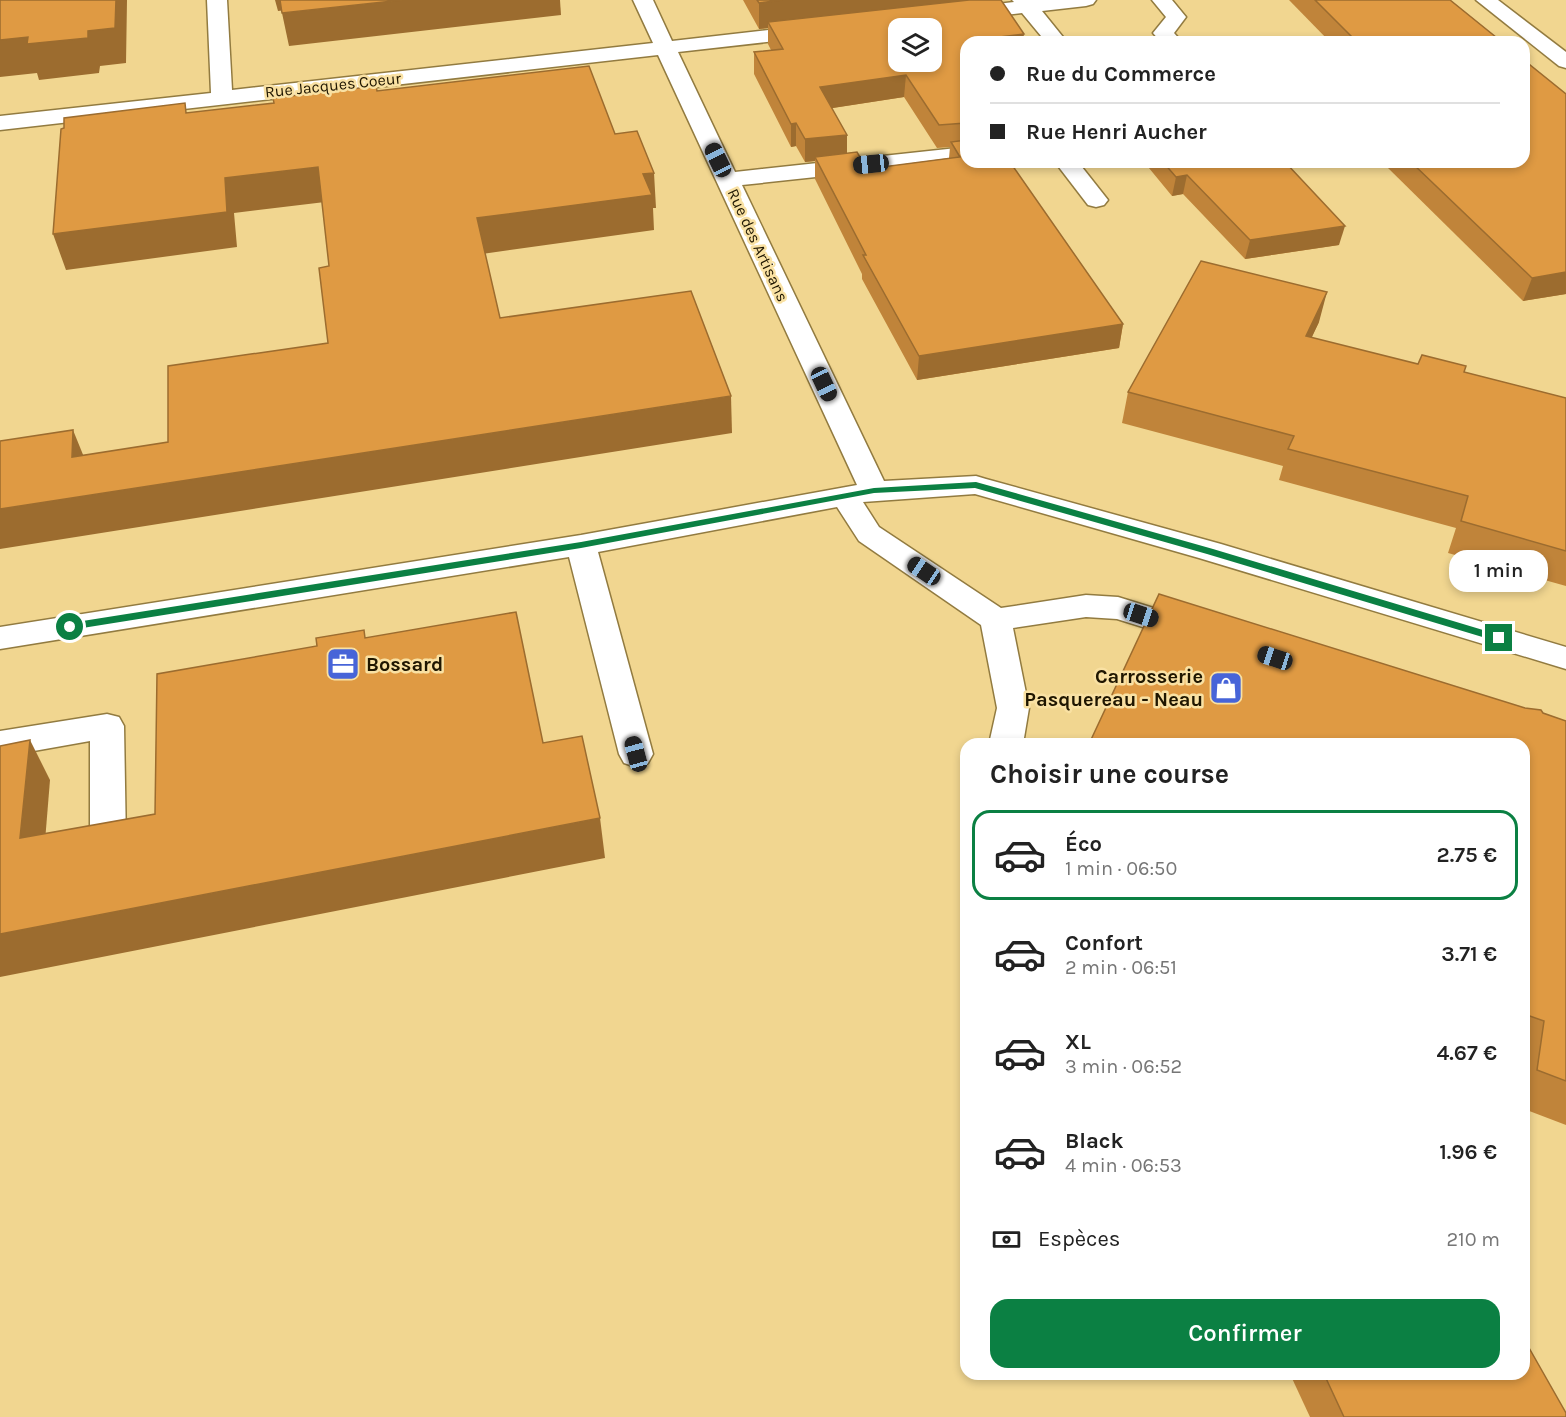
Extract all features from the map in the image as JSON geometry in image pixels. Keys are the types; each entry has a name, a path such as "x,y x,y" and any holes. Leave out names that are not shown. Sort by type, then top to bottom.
{"street":[{"path":"217,0 222,98"},
{"name":"Rue des Artisans","path":"643,0 728,180 859,493 869,534 996,620"},
{"path":"946,16 1025,3 1086,0"},
{"path":"1162,0 1176,17 1164,33 1167,36"},
{"path":"1486,0 1566,62"},
{"path":"1025,3 1052,36"},
{"name":"Rue Jacques Coeur","path":"0,123 829,29"},
{"path":"728,180 960,155"},
{"path":"1071,168 1096,200"},
{"path":"0,638 581,545 859,493 976,485 1199,548 1566,658"},
{"path":"581,545 636,754"},
{"path":"1007,738 1012,708 996,620 1086,606 1118,608 1219,640"},
{"path":"0,744 107,726 108,844"}],"shaded area":[{"path":"0,0 1566,0 1566,1417 0,1417"}],"building":[{"path":"0,0 116,0 115,28 88,31 88,38 27,44 28,37 0,40"},
{"path":"280,0 402,0 282,13"},
{"path":"757,0 782,0 759,3"},
{"path":"969,0 1001,0 1024,34 960,36 960,123 939,125 906,75 820,87 847,135 805,139 796,123 791,124 754,52 783,49 768,22"},
{"path":"1315,0 1450,0 1495,36 1351,36"},
{"path":"1530,65 1566,94 1566,272 1532,278 1417,168 1530,168"},
{"path":"589,66 615,134 637,131 654,173 643,174 652,195 477,218 500,318 691,291 731,396 0,509 0,441 73,430 72,457 168,442 168,366 328,343 319,268 329,266 318,167 225,178 227,212 53,234 61,129 64,128 64,118 185,103 186,113 274,103 273,98 376,86 377,91"},
{"path":"960,141 960,157 951,142"},
{"path":"857,152 867,169 960,157 960,168 1014,168 1123,324 919,356 863,255 866,255 815,157"},
{"path":"1168,168 1291,168 1345,226 1250,240 1187,175 1176,177"},
{"path":"1201,261 1327,292 1306,336 1418,364 1422,355 1466,366 1464,372 1566,398 1566,551 1461,521 1468,496 1288,449 1294,436 1128,392"},
{"path":"1159,594 1525,708 1541,710 1543,713 1566,721 1566,1081 1537,1070 1544,1021 1530,1016 1530,738 1092,738"},
{"path":"516,612 543,743 582,736 600,818 0,934 0,746 30,740 20,838 155,814 157,674 317,646 316,638 364,630 365,638"},
{"path":"1530,1350 1566,1413 1566,1417 1344,1417 1327,1380 1530,1380"}],"place":[{"name":"Bossard","path":"343,664"},
{"name":"Carrosserie Pasquereau - Neau","path":"1226,688"}],"route":[{"path":"70,627 581,545 874,490 976,485 1499,638"}]}
